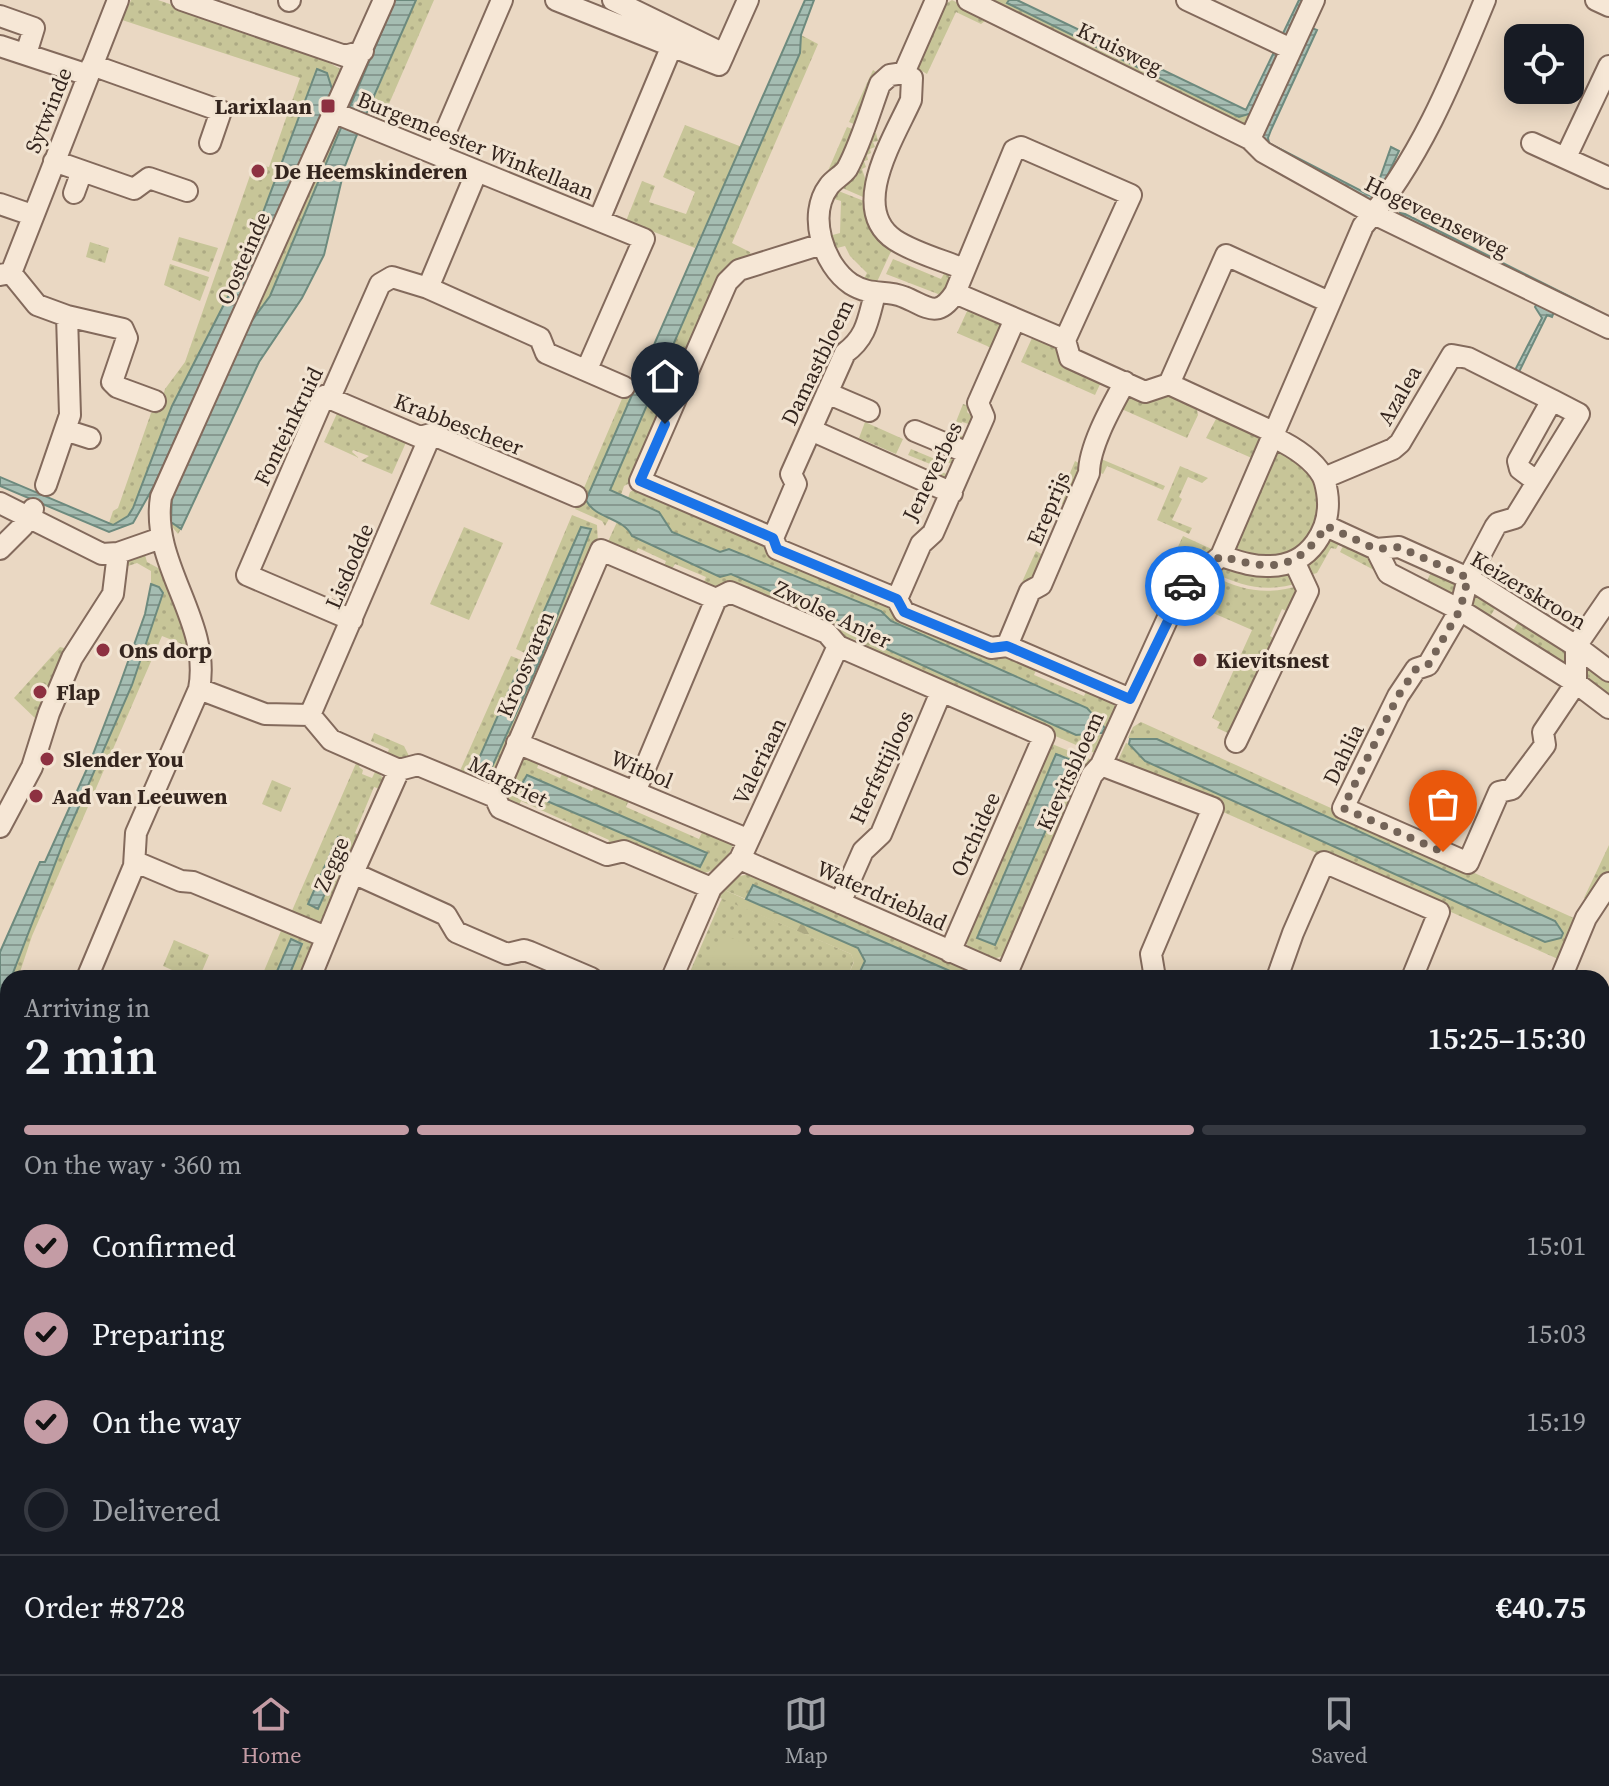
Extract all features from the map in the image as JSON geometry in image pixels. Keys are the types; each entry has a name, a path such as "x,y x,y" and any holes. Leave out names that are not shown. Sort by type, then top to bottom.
{"street":[{"name":"Sytwinde","path":"6,274 118,0"},
{"path":"182,0 345,56 363,51"},
{"name":"Oosteinde","path":"199,689 202,672 200,647 161,538 158,518 161,497 338,114 384,0"},
{"path":"436,154 502,0"},
{"path":"556,0 674,39"},
{"path":"613,0 719,65 748,0"},
{"path":"904,73 936,0"},
{"name":"Kruisweg","path":"968,0 1250,139"},
{"path":"1187,0 1282,45"},
{"path":"1250,139 1282,45 1314,0"},
{"name":"Kievitsbloem","path":"1008,970 1092,775 1101,765 1181,589 1221,556 1363,226 1387,200 1461,62 1485,0"},
{"path":"1596,0 1609,6"},
{"path":"0,16 34,28 26,54"},
{"path":"599,220 674,39"},
{"path":"0,46 221,111 210,143"},
{"path":"1566,157 1609,66"},
{"path":"964,269 897,241 878,222 873,192 914,86 912,78 904,73 890,75 880,84 846,170 830,185 820,208 822,244 831,262 850,283 875,294 901,295 929,309 938,309 949,302 955,293 1014,150 1021,147 1131,195 1065,340 1070,358 1145,392 1169,384 1273,434 1313,463 1324,478 1328,501 1326,526 1314,546 1294,561 1272,566 1221,556"},
{"name":"Burgemeester Winkellaan","path":"338,114 644,239 587,369"},
{"name":"Hogeveenseweg","path":"1250,139 1263,152 1374,214 1609,328"},
{"path":"1532,143 1609,178"},
{"path":"54,161 134,189 149,178 187,191"},
{"path":"74,193 82,171"},
{"path":"428,288 477,171"},
{"path":"0,204 32,215"},
{"name":"Zwolse Anjer","path":"822,244 733,274 640,481 773,538 777,549 897,599 904,612 991,648 1007,646 1130,699"},
{"path":"1169,384 1226,255 1329,302"},
{"path":"6,274 37,305 67,316 123,329 127,338 112,382 117,387 155,401"},
{"name":"Fonteinkruid","path":"352,620 247,575 324,396 332,393 380,284 392,277 428,288 540,338 546,353 624,387"},
{"path":"955,293 1065,340"},
{"name":"Damastbloem","path":"773,538 796,484 791,474 845,353 858,343 873,308 875,294"},
{"path":"46,485 70,415 67,316"},
{"name":"Jeneverbes","path":"897,599 921,544 933,533 952,493 984,417 978,403 1015,319"},
{"name":"Azalea","path":"1324,478 1393,449 1400,443 1452,355 1468,358 1552,400"},
{"name":"Ereprijs","path":"1007,646 1030,591 1041,585 1089,473 1089,462 1125,382"},
{"path":"827,393 869,411"},
{"name":"Krabbescheer","path":"324,396 420,437 431,434 576,496"},
{"path":"1460,610 1468,578 1495,527 1498,523 1515,518 1579,414 1552,400 1518,461 1520,469 1536,481"},
{"path":"65,430 90,438"},
{"path":"811,430 952,493"},
{"path":"915,431 968,453"},
{"name":"Lisdodde","path":"310,715 431,434"},
{"path":"0,503 31,513 102,554 118,553 161,538"},
{"path":"0,549 31,513"},
{"name":"Keizerskroon","path":"1326,526 1376,549 1399,547 1468,578 1576,646 1609,671"},
{"name":"Keizerskroon","path":"1376,549 1388,573 1460,610 1576,683 1609,708"},
{"name":"Zwolse Anjer","path":"601,550 716,599 730,592 827,633 838,646 1044,736"},
{"name":"Kroosvaren","path":"495,797 601,550"},
{"path":"3,816 32,767 49,713 72,658 113,594 118,553"},
{"path":"1236,742 1308,591 1294,561"},
{"path":"1576,683 1576,646 1609,598"},
{"path":"635,792 716,599"},
{"name":"Dahlia","path":"1460,610 1428,665 1416,669 1398,696 1343,808 1468,863 1499,792 1512,789 1545,745 1543,732 1576,683"},
{"name":"Valeriaan","path":"711,888 740,859 838,646"},
{"path":"90,970 136,862 136,833 199,689 265,714 310,715"},
{"name":"Herfsttijloos","path":"840,903 863,851 881,834 941,692"},
{"name":"Margriet","path":"310,715 331,740 399,770 418,765 495,797 500,808 607,855 624,851 711,888"},
{"name":"Orchidee","path":"950,952 1044,736"},
{"name":"Witbol","path":"517,743 747,839"},
{"path":"1101,765 1213,808 1151,954 1154,970"},
{"name":"Zegge","path":"313,970 399,770"},
{"name":"Waterdrieblad","path":"740,859 990,970"},
{"path":"136,862 326,937"},
{"path":"1280,970 1324,862 1439,912 1415,970"},
{"path":"353,873 446,915 456,932 507,954 524,950 572,970"},
{"path":"1564,970 1586,918 1609,883"},
{"path":"675,970 711,888"}],"green space":[{"path":"131,0 158,0 263,36 346,72 337,91 332,89 327,73 317,70 241,271 172,406 133,508 113,525 109,523 113,511 118,508 151,413 159,408 165,389 185,362 254,164 269,167 300,78 122,20"},
{"path":"416,0 434,0 382,120 368,112"},
{"path":"952,0 984,16 985,21 981,24 956,12 927,74 915,67 942,6"},
{"path":"996,0 1009,0 1007,3 1252,113 1249,124 1242,125 995,3"},
{"path":"801,35 818,44 732,243 750,252 752,260 724,270 675,375 677,380 634,481 624,486 621,495 609,490 800,53"},
{"path":"873,70 879,74 856,125 849,122"},
{"path":"685,125 742,147 695,248 626,221 642,181 655,186 649,202 686,214 695,192 663,177"},
{"path":"847,127 855,130 834,175 827,173"},
{"path":"337,131 340,131 270,296 251,322 172,495 171,522 181,529 178,534 169,523 168,497 320,160 324,161"},
{"path":"876,133 878,141 873,142 875,147 870,149 868,160 864,161 866,167 862,169 867,184 863,197 840,187 851,176 852,179 856,178 855,172 862,165 860,159 864,158 866,146 873,139 871,134"},
{"path":"836,190 869,203 893,247 876,284 862,282 867,273 850,256 845,246 833,249 829,236 840,233 841,201 831,198"},
{"path":"179,237 218,248 209,272 172,260"},
{"path":"90,242 109,248 105,263 86,257"},
{"path":"893,259 941,279 946,270 951,280 943,301 935,304 938,294 886,274"},
{"path":"170,264 209,277 200,301 164,285"},
{"path":"968,309 1002,323 1004,328 994,349 957,333"},
{"path":"1032,338 1058,348 1102,380 1095,395 1021,362"},
{"path":"627,387 634,390 586,500 609,519 605,526 602,521 575,509"},
{"path":"1165,390 1197,410 1198,415 1187,438 1117,407 1122,393"},
{"path":"963,404 969,406 967,412 975,419 972,425 962,422 957,434 966,438 962,447 948,442"},
{"path":"339,409 408,438 392,474 361,461 369,456 353,450 359,458 324,442"},
{"path":"1217,417 1235,421 1233,426 1250,434 1258,434 1261,441 1254,459 1206,438"},
{"path":"865,422 903,439 896,454 859,438"},
{"path":"1274,447 1292,453 1316,477 1321,515 1303,546 1269,561 1229,550"},
{"path":"911,449 942,462 947,453 960,457 956,465 946,462 942,472 951,476 948,484 936,478 940,468 908,455"},
{"path":"1094,456 1165,486 1163,490 1107,466 1103,474 1093,470"},
{"path":"1075,461 1082,465 1066,506 1058,502"},
{"path":"1180,466 1208,478 1202,483 1188,477 1179,497 1182,499 1172,520 1192,528 1189,534 1157,520"},
{"path":"640,486 678,503 680,510 745,537 751,535 1038,665 1034,675 1084,696 1088,687 1114,702 1116,712 1108,730 1086,708 891,621 881,611 729,549 720,552 672,532 659,511 628,498 630,492"},
{"path":"572,515 597,525 598,544 547,663 540,660 591,530 581,528 527,654 516,649"},
{"path":"617,522 720,576 731,574 856,628 872,642 1075,735 1106,735 1097,754 856,650 859,641 849,638 846,646 840,633 729,587 713,593 701,588 706,577 675,564 669,574 662,571 666,561 638,548 633,558 605,548"},
{"path":"464,527 503,543 469,620 430,604"},
{"path":"1183,536 1216,551 1171,586 1162,581"},
{"path":"1331,537 1341,540 1336,549 1331,548 1317,573 1306,576 1303,562 1324,540"},
{"path":"1345,542 1375,557 1377,564 1374,570 1340,552"},
{"path":"1036,551 1045,556 1035,579 1022,582"},
{"path":"145,555 147,562 160,569 187,646 162,636 32,936 21,970 14,970 65,838 132,685 163,593 151,584 151,571 137,563 122,568 123,560"},
{"path":"1224,565 1290,569 1301,582 1267,588 1246,585 1214,573"},
{"path":"1433,568 1459,581 1456,597 1425,585"},
{"path":"1214,576 1236,586 1257,590 1279,590 1302,585 1291,613 1282,609 1270,636 1275,639 1232,735 1217,728 1220,722 1212,718 1252,630 1197,606"},
{"path":"1482,594 1498,604 1487,621 1473,612 1469,598"},
{"path":"1521,618 1571,648 1569,666 1559,666 1510,635"},
{"path":"60,647 68,649 36,719 14,698"},
{"path":"511,656 524,661 516,678 491,768 537,667 534,681 537,683 492,782 485,783 459,773"},
{"path":"1585,665 1609,677 1609,701 1581,680"},
{"path":"1141,722 1576,919 1558,959 1116,765 1126,743 1129,744 1145,761 1545,942 1561,938 1563,933 1555,921 1157,739 1128,738 1133,727"},
{"path":"374,733 404,746 409,756 397,761 386,757 389,749 371,741"},
{"path":"1047,742 1092,760 1009,954 993,959 968,947 964,936","holes":["1056,755 1076,763 977,937"]},
{"path":"523,751 542,756 537,768 560,778 565,768 572,770 567,780 592,791 598,779 631,795 626,807 699,839 705,826 735,841 721,864 712,871 698,874 606,849 609,840 589,831 586,837 569,831 572,824 521,801 517,810 510,806 505,794","holes":["528,775 706,854 701,867 519,789"]},
{"path":"357,761 361,763 362,774 372,778 376,770 383,778 380,789 374,787 355,833 363,837 324,922 316,923 291,913"},
{"path":"272,780 291,788 281,812 262,804"},
{"path":"1609,845 1609,875 1590,901 1584,898"},
{"path":"749,874 978,970 947,970 753,885 746,899 722,889 736,877"},
{"path":"722,889 858,948 865,961 861,970 850,970 854,962 851,954 718,897"},
{"path":"722,898 851,954 854,961 850,970 691,970"},
{"path":"283,926 311,938 313,943 305,970 291,970 302,944 291,939 277,970 264,970"},
{"path":"722,934 755,948 745,970 712,957"},
{"path":"174,940 209,955 202,970 172,970 163,966"}],"shaded area":[{"path":"395,0 416,0 345,166 324,255 302,298 259,362 181,529 171,522 172,495 251,322 270,296"},
{"path":"805,0 814,0 801,35 800,53 610,490 659,512 672,532 720,552 729,549 881,611 891,621 1087,708 1105,728 1102,733 1076,735 871,642 856,628 731,574 720,577 632,536 622,525 596,511 586,500"},
{"path":"1017,0 1246,110 1299,0 1307,0 1252,113 1239,117 1007,3"},
{"path":"1309,27 1317,30 1271,130 1269,143 1371,196 1391,147 1399,151 1376,200 1371,202 1265,148 1261,133"},
{"path":"317,69 327,73 332,89 321,118 155,484 133,523 109,532 0,486 0,477 113,525 128,516 172,406 241,271"},
{"path":"1400,213 1593,308 1590,312 1401,218"},
{"path":"1537,303 1554,312 1552,317 1547,315 1517,376 1513,374 1542,318 1535,307"},
{"path":"581,527 591,529 540,660 491,769 477,763"},
{"path":"151,584 163,593 132,685 65,838 14,970 0,970 0,952 90,762 145,614"},
{"path":"1130,739 1157,739 1555,921 1563,933 1561,938 1545,942 1145,761 1129,744"},
{"path":"1056,754 1076,762 995,945 977,938"},
{"path":"527,775 707,853 700,867 519,789"},
{"path":"338,837 349,841 318,909 308,904"},
{"path":"753,885 948,970 861,970 865,961 858,948 746,899"},
{"path":"291,939 302,944 291,970 277,970"}],"way so far":[{"path":"1185,586 1221,556 1272,566 1294,561 1314,546 1326,526 1376,549 1399,547 1468,578 1460,610 1428,665 1416,669 1398,696 1343,808 1443,852"}],"place":[{"name":"Larixlaan","path":"328,106"},
{"name":"De Heemskinderen","path":"258,171"},
{"name":"Ons dorp","path":"103,650"},
{"name":"Kievitsnest","path":"1200,660"},
{"name":"Flap","path":"40,692"},
{"name":"Slender You","path":"47,759"},
{"name":"Aad van Leeuwen","path":"36,796"}],"route":[{"path":"665,424 640,481 773,538 777,549 897,599 904,612 991,648 1007,646 1130,699 1185,586"}]}
